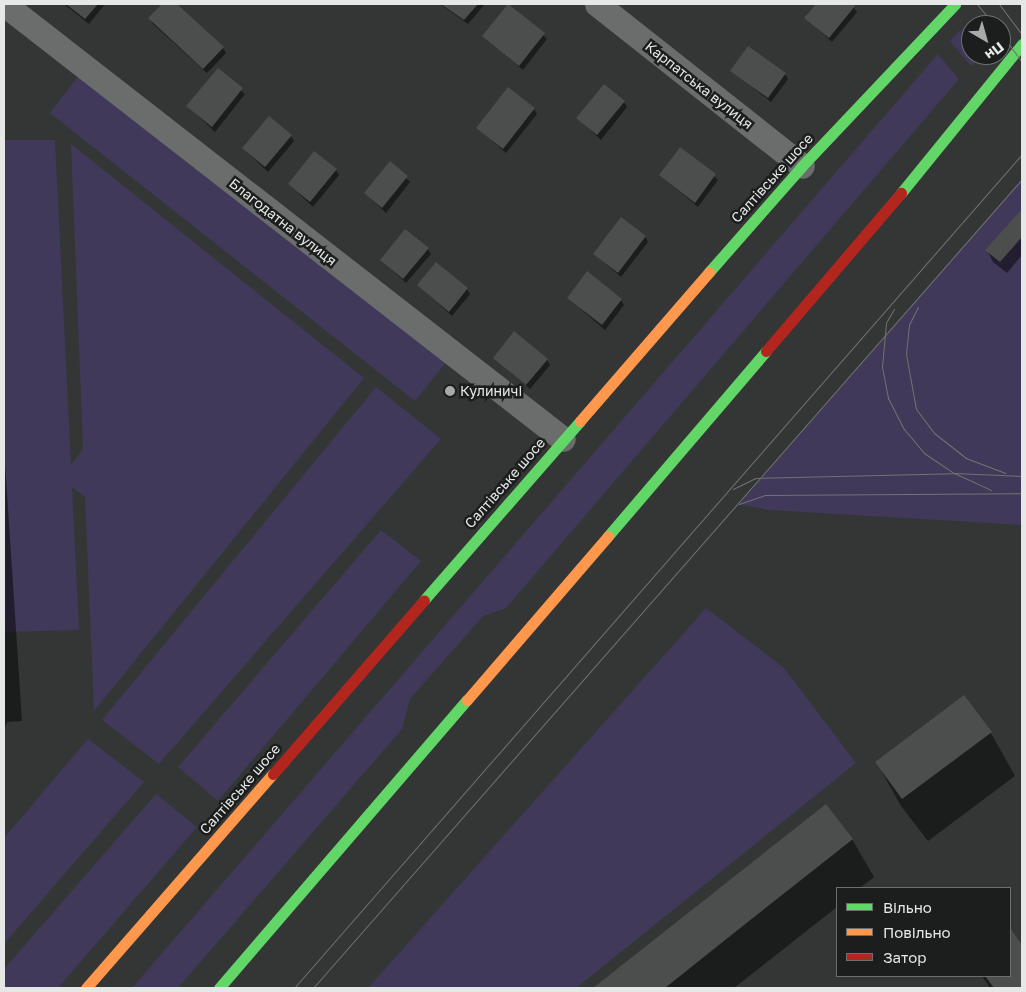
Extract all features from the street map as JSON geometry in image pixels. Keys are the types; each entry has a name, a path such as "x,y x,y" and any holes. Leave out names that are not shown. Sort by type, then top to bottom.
{"main road":[{"name":"Салтівське шосе","path":"86,988 802,166 955,4"},
{"path":"219,988 877,222 1022,44"}],"street":[{"name":"Благодатна вулиця","path":"4,4 563,439"},
{"name":"Карпатська вулиця","path":"597,4 802,166"}],"shaded area":[{"path":"961,30 961,54 950,41"},
{"path":"938,54 959,79 506,608 483,616 410,699 402,729 178,988 132,988"},
{"path":"79,75 448,360 415,401 50,113"},
{"path":"4,140 55,140 71,465 83,449 71,144 364,378 94,711 85,497 72,487 79,630 4,632"},
{"path":"1022,179 1022,525 769,510 739,504"},
{"path":"376,387 441,439 159,764 102,720"},
{"path":"381,530 421,561 218,801 178,767"},
{"path":"706,608 784,668 856,763 576,988 368,988"},
{"path":"88,739 144,782 4,944 4,838"},
{"path":"156,794 197,827 58,988 4,988 4,969"}],"building":[{"path":"66,4 98,4 85,19"},
{"path":"162,4 177,4 224,47 203,69 148,18"},
{"path":"441,4 478,4 464,20"},
{"path":"508,4 545,33 519,66 482,36"},
{"path":"816,4 853,4 855,6 829,38 804,18"},
{"path":"748,46 786,73 768,98 730,71"},
{"path":"218,68 243,88 212,127 186,106"},
{"path":"604,84 625,101 597,135 576,118"},
{"path":"508,87 535,108 503,149 476,128"},
{"path":"269,116 292,135 265,167 242,148"},
{"path":"680,147 716,174 695,203 659,175"},
{"path":"314,151 337,169 310,202 288,184"},
{"path":"390,161 408,176 382,208 364,193"},
{"path":"1022,209 1022,237 1000,262 985,250"},
{"path":"621,217 646,236 618,273 593,254"},
{"path":"405,229 429,248 403,279 380,260"},
{"path":"436,262 468,288 449,312 417,285"},
{"path":"587,271 622,299 602,325 567,298"},
{"path":"514,331 548,359 526,385 493,358"},
{"path":"964,695 992,732 902,799 875,762"},
{"path":"826,804 853,839 665,988 593,988"},
{"path":"1011,929 1022,945 1022,988 994,988 986,977 1011,977"}],"tram line":[{"path":"977,4 986,15"},
{"path":"999,4 1022,34"},
{"path":"1011,47 1022,62"},
{"path":"294,988 1022,154"},
{"path":"313,988 1022,179"},
{"path":"918,307 909,325 906,354 916,409 934,433 966,458 1005,473"},
{"path":"894,309 886,323 882,367 888,398 904,429 924,453 954,473 991,490"},
{"path":"733,489 756,478 954,473 1022,476"},
{"path":"739,504 765,495 1022,493"}],"traffic: fast":[{"path":"709,272 802,166 955,4"},
{"path":"901,193 1022,44"},
{"path":"608,536 766,351"},
{"path":"424,600 580,421"},
{"path":"219,988 467,700"}],"traffic: slow":[{"path":"580,421 709,272"},
{"path":"467,700 608,536"},
{"path":"86,988 273,774"}],"traffic: jam":[{"path":"766,351 901,193"},
{"path":"273,774 424,600"}],"place":[{"name":"Кулиничі","path":"450,391"}]}
